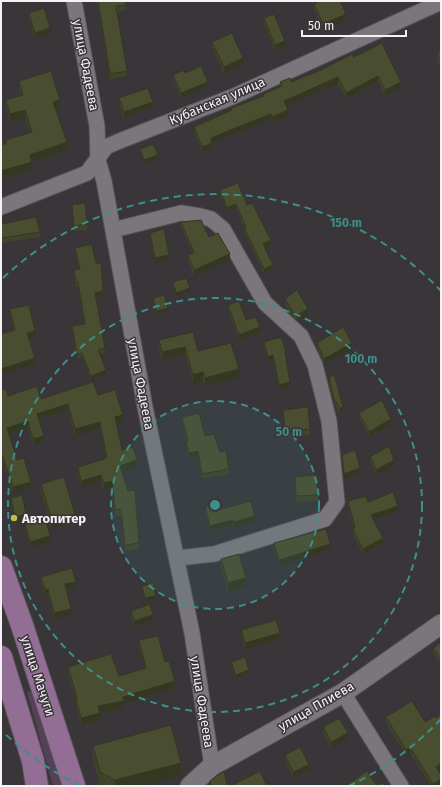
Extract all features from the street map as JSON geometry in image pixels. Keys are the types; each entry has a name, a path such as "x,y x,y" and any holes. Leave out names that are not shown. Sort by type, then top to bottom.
{"main road":[{"name":"улица Мачуги","path":"1,567 22,625 74,786"},
{"path":"1,657 33,761 37,786"}],"street":[{"name":"улица Фадеева","path":"74,1 97,126 98,160 145,407 178,558 192,633 212,766"},
{"name":"Кубанская улица","path":"1,207 87,173 98,160 106,147 232,97 441,2"},
{"path":"112,230 181,214 200,216 211,220 223,229 265,303 301,336 315,365 329,421 337,502 325,519 214,554 178,558"},
{"name":"улица Плиева","path":"190,786 212,766 343,693 441,624"},
{"path":"343,693 401,786"}],"shaded area":[{"path":"33,690 64,786 53,786 27,692"}],"building":[{"path":"98,1 125,1 126,5 116,6 127,71 110,74"},
{"path":"320,1 340,1 346,14 323,24 314,4"},
{"path":"44,8 50,28 35,33 29,13"},
{"path":"274,14 285,41 275,45 264,18"},
{"path":"232,33 243,58 224,67 212,42"},
{"path":"382,43 401,82 385,90 378,76 346,93 338,77 284,101 288,110 272,117 271,114 211,138 212,143 202,147 194,127 232,110 231,108 264,96 263,94 282,86 280,82 290,78 291,82 321,70 352,54 354,57"},
{"path":"441,51 441,61 437,53"},
{"path":"201,66 208,82 181,93 173,75 184,70 185,73"},
{"path":"51,71 60,100 53,102 67,142 30,155 32,162 1,171 1,145 7,143 6,140 32,132 25,110 10,114 6,100 23,95 19,81"},
{"path":"148,88 153,102 124,112 119,98"},
{"path":"153,144 158,155 144,160 140,149"},
{"path":"238,183 247,205 252,203 271,240 263,244 273,265 264,269 244,228 246,227 236,204 227,208 220,190"},
{"path":"85,203 87,224 74,226 72,205"},
{"path":"36,217 40,232 1,238 1,224"},
{"path":"201,220 209,237 218,233 230,254 194,270 188,255 194,253 181,222"},
{"path":"164,229 169,255 155,258 150,233"},
{"path":"92,245 96,263 101,263 103,291 95,293 105,348 98,350 106,370 91,376 82,353 77,354 72,326 85,324 78,282 76,282 74,270 80,269 75,248"},
{"path":"186,278 190,288 176,293 173,282"},
{"path":"297,290 308,309 297,315 285,299"},
{"path":"164,295 168,308 156,311 153,298"},
{"path":"239,301 246,320 256,317 260,327 239,335 228,305"},
{"path":"29,305 35,331 27,333 35,358 1,369 1,334 15,330 10,309"},
{"path":"343,327 352,343 324,359 317,343"},
{"path":"193,332 198,351 231,343 239,369 205,378 203,372 193,375 185,347 162,352 159,340"},
{"path":"281,337 286,351 290,382 279,385 273,355 268,357 264,342"},
{"path":"334,374 343,407 340,408 334,399 329,378"},
{"path":"93,382 98,395 115,390 123,415 115,417 122,450 133,447 137,460 120,466 128,491 135,490 139,543 125,545 121,509 115,510 112,481 104,483 101,475 81,481 78,467 107,458 100,422 75,429 68,404 37,414 44,436 33,439 28,421 7,428 17,460 24,458 31,482 13,487 1,452 1,390 6,389 8,396 37,386 41,399"},
{"path":"382,400 391,419 369,432 359,413"},
{"path":"308,407 310,429 285,431 283,410"},
{"path":"199,413 205,436 214,434 220,452 226,451 229,469 202,474 198,451 189,453 186,442 188,441 182,417"},
{"path":"389,446 394,460 376,470 370,457"},
{"path":"355,450 360,468 344,474 342,455"},
{"path":"316,475 318,495 296,496 295,477"},
{"path":"64,477 75,514 52,521 41,484"},
{"path":"393,492 398,506 371,515 383,538 363,549 353,529 355,527 348,501 366,496 368,502"},
{"path":"22,495 26,514 15,517 11,498"},
{"path":"251,501 255,516 234,522 233,520 210,526 205,507 217,504 218,510"},
{"path":"45,518 50,536 30,542 25,523"},
{"path":"326,529 330,544 279,560 274,543"},
{"path":"239,554 246,578 228,583 221,559"},
{"path":"72,568 76,582 65,584 71,609 54,613 48,589 45,590 41,577"},
{"path":"153,583 156,596 145,598 142,586"},
{"path":"150,604 153,615 134,621 131,611"},
{"path":"276,620 280,633 245,643 241,630"},
{"path":"158,636 165,662 169,661 175,681 123,697 124,701 98,706 100,713 81,718 77,697 68,667 111,654 119,676 146,668 139,640"},
{"path":"441,642 441,660 433,648"},
{"path":"245,657 249,670 236,675 231,662"},
{"path":"412,701 425,722 435,716 436,718 441,714 441,763 436,767 441,775 441,779 433,784 410,747 406,750 386,717"},
{"path":"339,718 348,733 331,742 323,727"},
{"path":"171,725 181,763 115,780 100,772 93,746"},
{"path":"300,747 309,765 293,772 285,755"},
{"path":"224,771 227,786 211,786 210,781"},
{"path":"260,771 267,786 230,786"},
{"path":"367,771 377,786 346,786"},
{"path":"382,782 385,786 377,786"}],"place":[{"name":"Автопитер","path":"14,518"}]}
